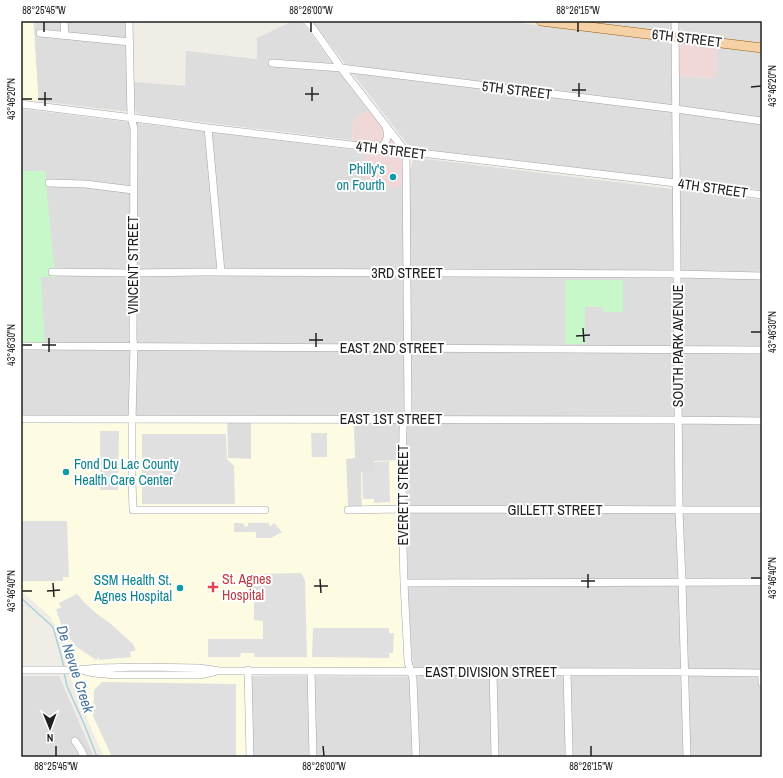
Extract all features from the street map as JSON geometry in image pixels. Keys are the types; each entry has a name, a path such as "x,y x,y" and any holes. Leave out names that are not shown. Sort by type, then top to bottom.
{"main road":[{"name":"6TH STREET","path":"541,21 762,48"}],"street":[{"path":"64,21 65,35"},
{"name":"VINCENT STREET","path":"129,21 131,118 134,128 134,346 132,420 133,510 265,510"},
{"path":"307,21 341,68 406,152"},
{"name":"SOUTH PARK AVENUE","path":"675,21 679,510 687,757"},
{"path":"40,33 130,42"},
{"name":"5TH STREET","path":"272,63 341,68 762,121"},
{"name":"4TH STREET","path":"21,104 406,152 676,183 762,195"},
{"path":"378,148 383,146 387,139 386,125"},
{"path":"208,128 220,272"},
{"name":"EVERETT STREET","path":"406,152 408,414 403,427 402,509 408,662 413,679 416,757"},
{"path":"49,183 85,184 134,190"},
{"name":"3RD STREET","path":"52,272 677,274 762,276"},
{"name":"EAST 2ND STREET","path":"21,346 762,350"},
{"name":"EAST 1ST STREET","path":"21,419 762,421"},
{"name":"GILLETT STREET","path":"348,510 762,510"},
{"path":"404,582 762,582"},
{"name":"EAST DIVISION STREET","path":"21,670 77,670 115,675 199,675 220,671 248,670 762,673"},
{"path":"248,670 250,757"},
{"path":"311,671 313,757"},
{"path":"493,672 495,757"},
{"path":"567,672 569,757"},
{"path":"762,673 762,683"},
{"path":"75,741 80,747 84,757"}],"shaded area":[{"path":"21,21 33,21 39,106 21,104"},
{"path":"34,21 126,21 127,111 38,101"},
{"path":"293,21 301,21 368,110 353,121 352,140 144,115 136,112 134,82 185,86 186,51 257,59 257,38"},
{"path":"312,21 501,21 668,41 671,46 671,76 716,78 717,47 762,53 762,190 412,148 408,145"},
{"path":"576,21 762,21 762,44"},
{"path":"675,37 717,42 716,78 675,76"},
{"path":"371,107 406,152 406,187 365,187 365,147 352,145 353,121"},
{"path":"21,109 365,151 365,187 410,187 410,170 414,158 417,158 762,200 762,757 253,757 251,679 253,676 419,677 413,664 408,593 406,460 374,472 361,472 362,506 348,507 346,459 355,458 354,417 251,416 251,459 228,458 227,416 21,415"},
{"name":"St. Agnes Hospital","path":"21,419 227,420 228,458 251,459 251,420 353,419 355,458 346,459 348,510 362,510 361,472 374,472 374,461 402,460 402,509 412,672 248,670 250,757 104,757 81,705 68,670 60,635 50,616 21,591"},
{"path":"100,431 119,431 118,490 100,490"},
{"path":"311,433 327,433 327,457 312,457"},
{"path":"142,434 226,434 227,459 234,466 235,504 142,504"},
{"path":"389,461 390,502 374,503 374,499 363,499 362,472 374,472 374,462"},
{"path":"21,521 67,521 69,577 63,577 63,581 21,581"},
{"path":"234,523 243,523 245,527 248,526 248,523 269,523 270,527 274,523 282,532 271,538 256,538 255,532 234,532"},
{"path":"301,573 305,580 307,657 254,657 254,653 241,653 240,657 208,657 208,639 263,639 263,621 254,620 254,578 259,574"},
{"path":"77,594 97,614 111,624 133,644 136,650 130,652 131,657 99,660 99,657 96,660 77,647 62,627 56,609 61,608 59,603"},
{"path":"313,628 389,628 389,633 394,633 393,653 389,653 389,658 312,657"},
{"path":"21,676 59,676 94,757 21,757"},
{"path":"102,682 236,684 236,757 112,757 93,716 94,690"}],"green space":[{"path":"21,171 45,171 55,277 41,277 45,346 21,346"},
{"path":"565,280 623,280 623,312 603,312 603,307 585,307 585,344 565,344"}],"waterway":[{"name":"De Nevue Creek","path":"21,598 53,627 64,668"},
{"name":"De Nevue Creek","path":"64,672 67,686 97,757"}],"place":[{"name":"Philly's on Fourth","path":"393,177"},
{"name":"Fond Du Lac County Health Care Center","path":"66,472"},
{"name":"St. Agnes Hospital","path":"213,587"},
{"name":"SSM Health St. Agnes Hospital","path":"180,588"}]}
